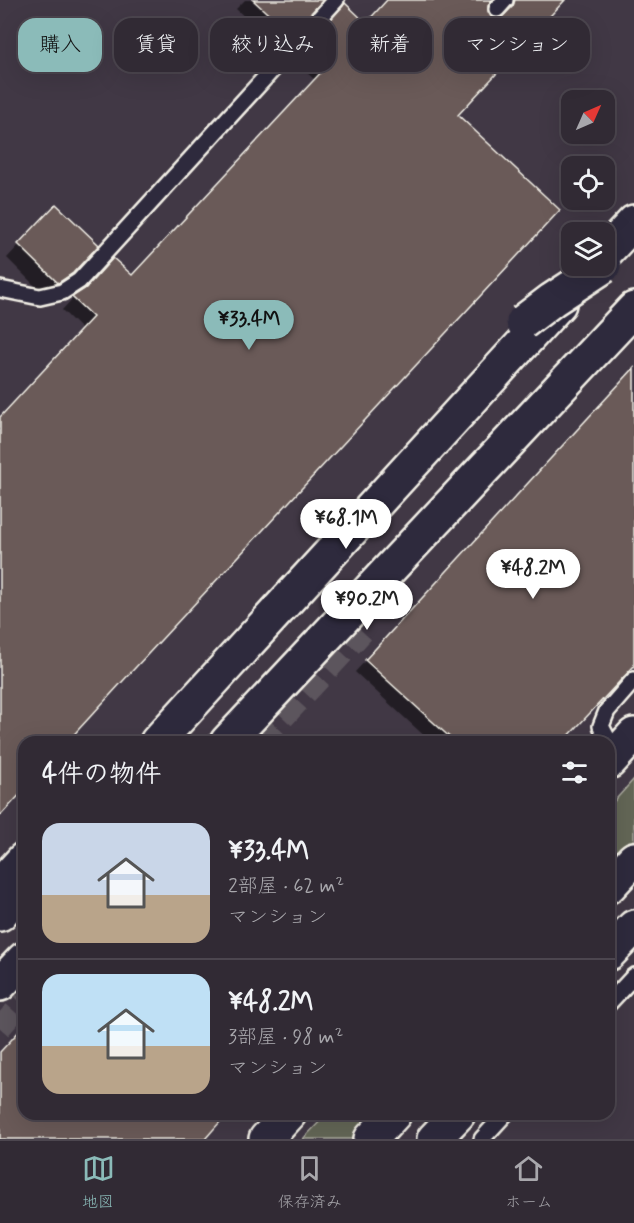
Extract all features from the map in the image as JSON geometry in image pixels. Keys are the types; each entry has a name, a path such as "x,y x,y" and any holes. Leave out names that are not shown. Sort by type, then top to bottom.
{"main road":[{"path":"615,242 634,222"},
{"path":"615,254 634,234"},
{"path":"163,736 585,276"},
{"path":"138,736 523,322 588,276"},
{"path":"233,736 634,309"},
{"path":"615,880 634,859"},
{"path":"0,885 18,866"},
{"path":"0,914 18,894"},
{"path":"615,947 634,927"},
{"path":"0,984 18,965"},
{"path":"266,1139 283,1120"},
{"path":"371,1139 388,1120"},
{"path":"434,1139 452,1120"}],"lane":[{"path":"0,289 40,297 62,292 79,281 336,0"},
{"path":"609,736 601,726 606,711 634,680"},
{"path":"615,997 634,976"},
{"path":"482,1139 499,1120"}],"green space":[{"path":"634,779 634,839 615,859 615,800"},
{"path":"321,1120 372,1120 354,1139 303,1139"}],"building":[{"path":"253,0 323,0 307,18 273,18"},
{"path":"387,0 492,0 488,11 494,18 444,18 444,72 498,72 458,115 560,210 73,736 18,736 18,796 0,816 0,417 93,317 72,297 86,288 113,258 132,275 321,72 336,72 336,18 332,18 345,3 361,18 348,18 348,72 432,72 432,18 371,18"},
{"path":"515,0 565,0 548,18 501,18 513,6"},
{"path":"56,204 99,245 73,273 58,283 18,244"},
{"path":"634,368 634,666 569,736 448,736 365,660"},
{"path":"18,1032 18,1120 222,1120 205,1139 0,1139 0,1052"}],"tunnel":[{"path":"267,736 363,632"},
{"path":"0,1028 18,1008"}]}
